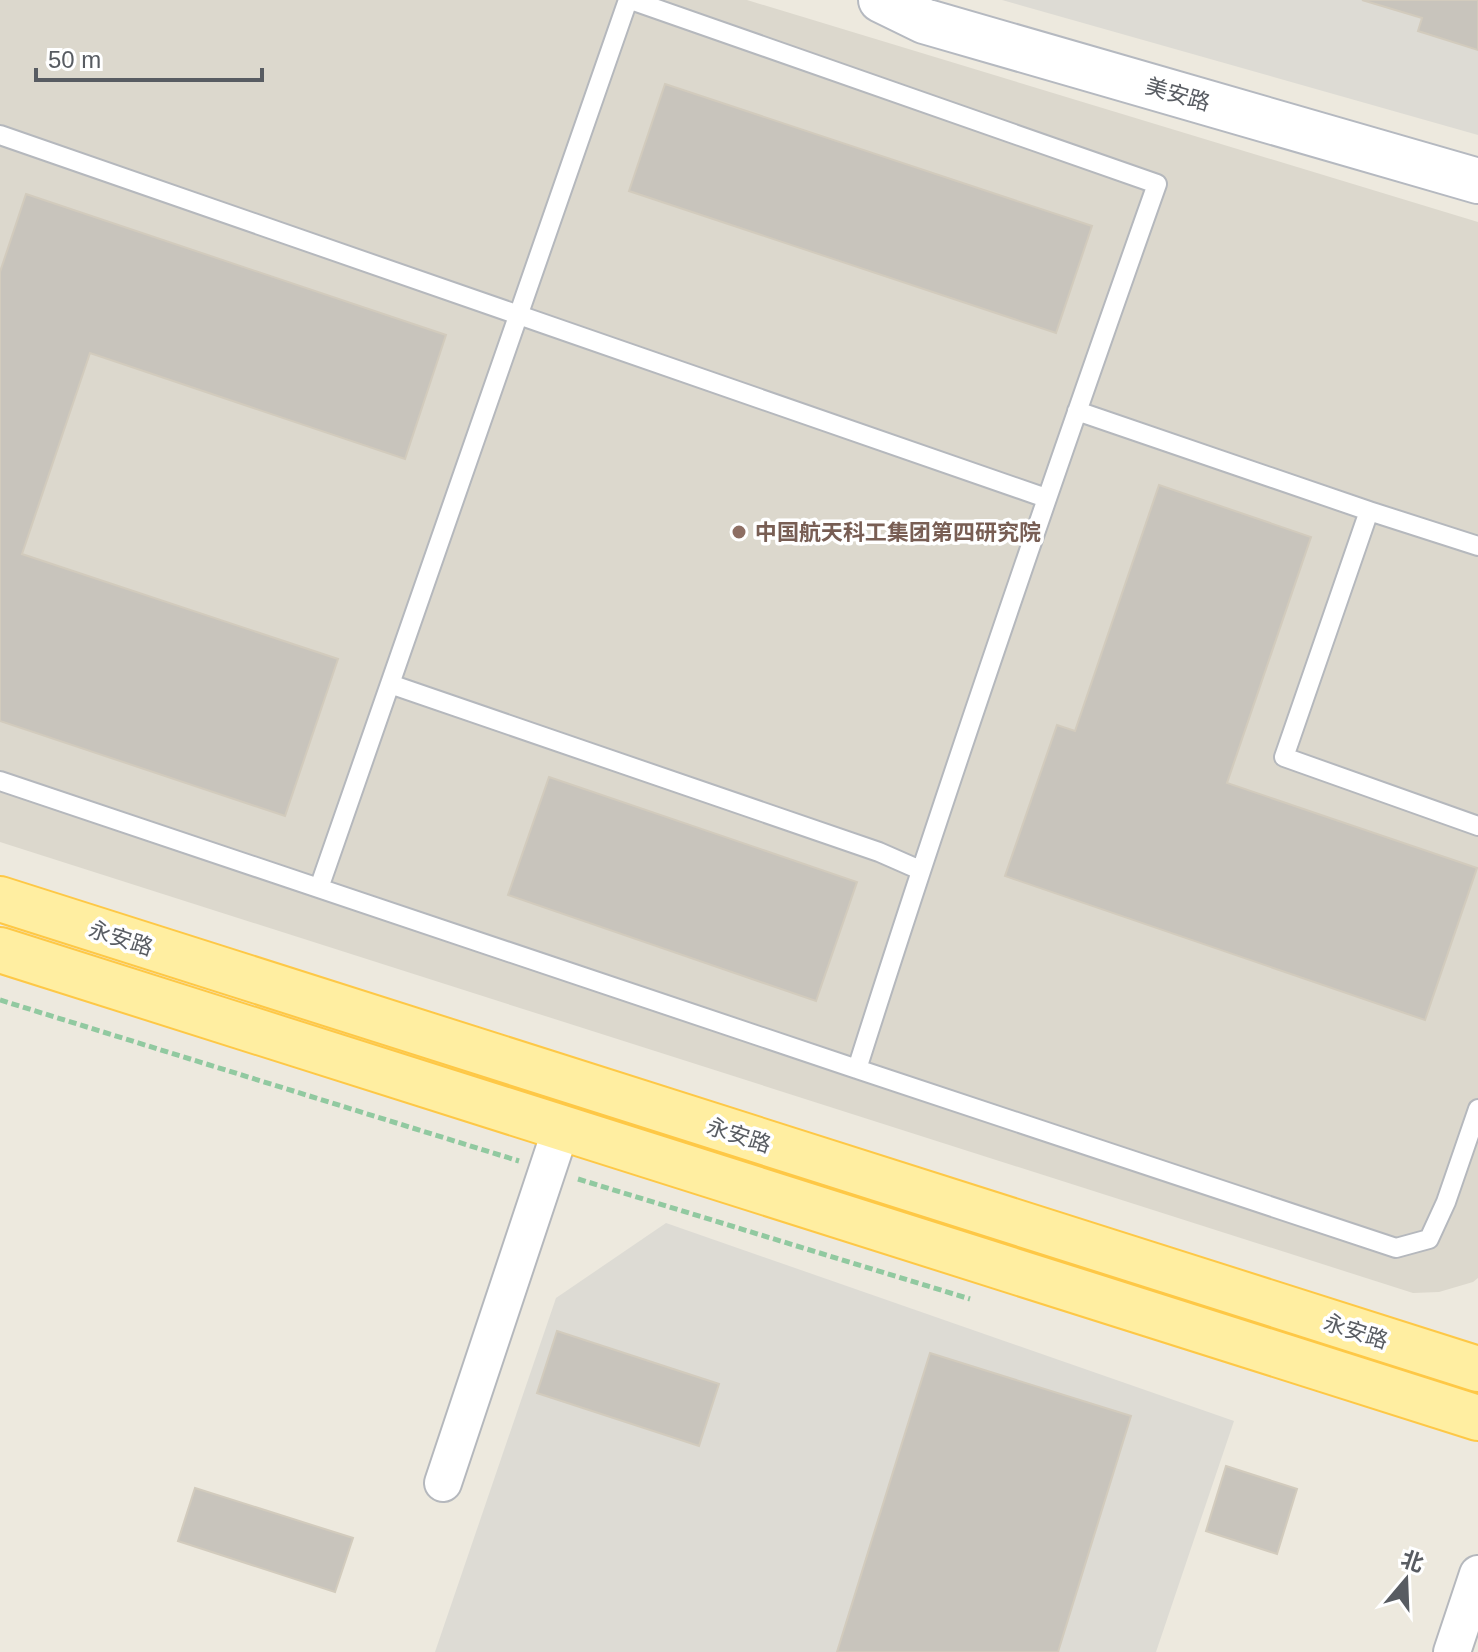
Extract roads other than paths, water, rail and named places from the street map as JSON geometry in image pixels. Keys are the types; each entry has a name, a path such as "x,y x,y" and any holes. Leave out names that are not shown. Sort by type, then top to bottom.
{"main road":[{"name":"永安路","path":"0,899 1478,1369"},
{"name":"永安路","path":"0,950 1478,1418"}],"street":[{"name":"美安路","path":"883,0 924,21 1478,181"},
{"path":"443,1483 562,1126"},
{"path":"1452,1652 1478,1574"}],"lane":[{"path":"319,888 630,0 1157,184 1046,498 920,870 857,1069"},
{"path":"0,135 1046,498"},
{"path":"1077,411 1478,546"},
{"path":"1369,511 1284,757 1478,826"},
{"path":"390,684 865,846 920,870"},
{"path":"0,781 1396,1248 1429,1239 1446,1202 1478,1109"}],"place":[{"name":"中国航天科工集团第四研究院","path":"739,532"}]}
